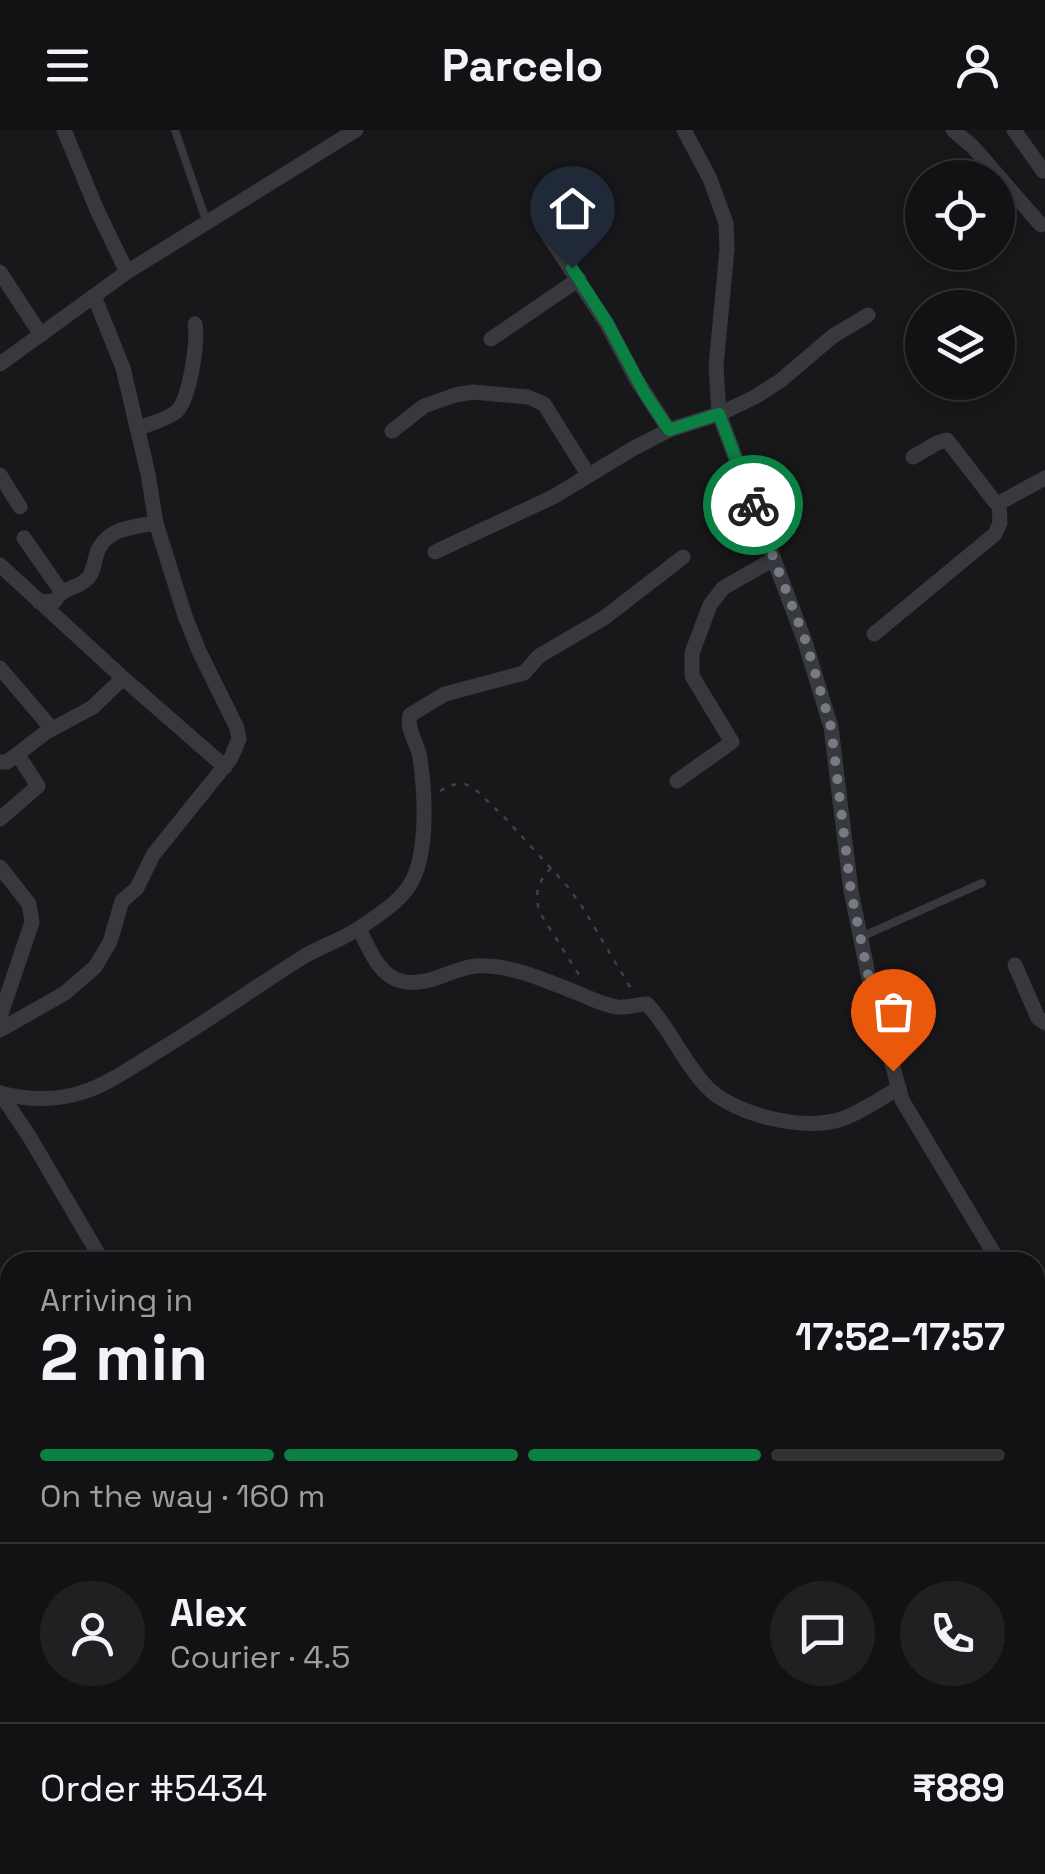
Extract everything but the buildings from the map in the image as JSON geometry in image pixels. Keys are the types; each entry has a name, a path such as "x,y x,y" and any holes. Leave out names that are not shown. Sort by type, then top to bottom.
{"street":[{"path":"64,130 127,272"},
{"path":"0,364 127,272 356,130"},
{"path":"684,130 710,179 726,222 716,366 719,414 806,642 831,727 851,892 869,979 902,1100 993,1252"},
{"path":"953,130 973,147 1041,225"},
{"path":"1014,130 1044,171"},
{"path":"548,235 608,324 669,430"},
{"path":"0,272 40,336"},
{"path":"491,339 579,280"},
{"path":"0,1030 64,993 95,967 110,942 119,906 137,888 153,855 225,766 239,739 185,616 156,523 123,368 94,296"},
{"path":"435,552 553,498 669,430 755,398 834,336 868,315"},
{"path":"138,428 171,416 183,404 196,341 195,324"},
{"path":"392,432 424,406 454,395 473,392 528,397 544,404 589,476"},
{"path":"874,634 995,534 1000,523 999,504 948,440 937,442 913,457"},
{"path":"0,475 20,508"},
{"path":"999,504 1045,478"},
{"path":"40,602 54,602 61,590 88,578 106,536 156,523"},
{"path":"24,538 61,590"},
{"path":"0,1093 48,1098 86,1092 122,1074 306,956 358,929 400,898 415,876 421,849 420,760 408,724 410,715 445,694 524,673 539,656 604,618 683,557"},
{"path":"677,781 732,742 691,668 692,654 710,605 722,588 774,559"},
{"path":"0,565 225,766"},
{"path":"0,668 52,730"},
{"path":"0,762 7,762 52,730 94,707 123,678"},
{"path":"0,819 38,786 18,755"},
{"path":"0,867 29,904 32,922 0,1017"},
{"path":"358,929 381,969 402,982 431,979 464,968 492,967 539,978 622,1007 647,1004 704,1085 743,1110 790,1123 830,1122 843,1119 899,1088"},
{"path":"1014,965 1038,1018 1045,1022"},
{"path":"0,1093 97,1252"}],"lane":[{"path":"175,130 207,223"},
{"path":"860,937 982,883"}],"path":[{"path":"423,804 450,785 466,784 475,789 552,868 583,908 640,1004"},
{"path":"552,868 537,887 536,902 595,1000"}],"way so far":[{"path":"753,505 806,642 831,727 851,892 893,1071"}],"route":[{"path":"572,268 669,430 719,414 753,505"}]}
